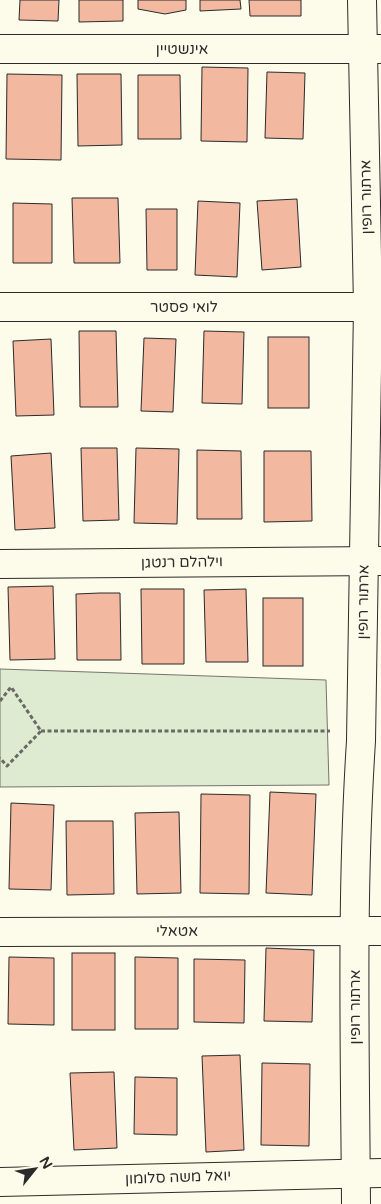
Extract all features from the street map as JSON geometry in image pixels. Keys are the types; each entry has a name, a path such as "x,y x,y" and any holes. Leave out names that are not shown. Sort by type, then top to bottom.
{"street":[{"name":"ארתור רופין","path":"356,1204 368,1173 354,931 358,786 371,741 375,307 372,49 362,0"},
{"name":"אינשטיין","path":"0,49 372,49"},
{"name":"לואי פסטר","path":"0,308 375,307"},
{"name":"וילהלם רנטגן","path":"0,564 372,561"},
{"name":"אטאלי","path":"0,932 381,931"},
{"name":"יואל משה סלומון","path":"0,1182 368,1173"}],"path":[{"path":"0,700 11,686 41,731"},
{"path":"0,758 7,766 41,731 330,731"}],"green space":[{"path":"0,669 326,680 329,785 0,787"}],"building":[{"path":"20,0 59,0 58,21 19,20"},
{"path":"79,0 123,0 123,21 79,22"},
{"path":"138,0 186,0 186,10 165,14 138,9"},
{"path":"200,0 240,0 241,9 200,11"},
{"path":"249,0 301,0 301,16 250,16"},
{"path":"202,67 248,68 247,142 201,141"},
{"path":"267,72 305,73 303,139 265,138"},
{"path":"7,74 62,75 61,160 6,159"},
{"path":"77,74 121,74 122,145 78,146"},
{"path":"138,75 180,75 181,139 138,139"},
{"path":"72,198 118,198 120,263 74,263"},
{"path":"297,199 301,267 262,270 257,201"},
{"path":"198,201 240,203 237,277 195,275"},
{"path":"13,203 52,204 52,263 13,263"},
{"path":"146,209 177,209 177,270 147,270"},
{"path":"79,331 116,331 118,407 80,407"},
{"path":"204,331 244,332 242,404 202,403"},
{"path":"268,337 309,337 309,408 268,408"},
{"path":"144,338 176,339 173,412 141,411"},
{"path":"51,339 54,415 16,416 13,341"},
{"path":"81,448 117,448 119,520 83,521"},
{"path":"136,448 179,449 177,524 134,523"},
{"path":"197,450 241,451 242,519 197,519"},
{"path":"264,451 311,451 312,521 264,522"},
{"path":"51,453 55,528 15,530 11,456"},
{"path":"53,586 55,659 10,660 8,587"},
{"path":"141,589 184,589 184,664 142,664"},
{"path":"246,589 248,662 206,662 204,590"},
{"path":"120,593 121,660 77,660 76,594"},
{"path":"263,598 303,598 303,666 263,666"},
{"path":"270,792 316,794 312,895 266,893"},
{"path":"201,794 250,795 249,894 200,893"},
{"path":"11,803 54,805 51,890 9,889"},
{"path":"179,812 181,893 137,894 135,813"},
{"path":"66,821 113,821 114,894 67,895"},
{"path":"266,948 314,950 312,1022 264,1021"},
{"path":"72,953 115,953 115,1030 72,1030"},
{"path":"9,957 54,958 54,1025 8,1024"},
{"path":"135,957 178,958 178,1029 135,1029"},
{"path":"194,959 245,960 244,1023 194,1022"},
{"path":"240,1055 244,1150 206,1152 202,1056"},
{"path":"262,1063 310,1064 309,1146 261,1145"},
{"path":"114,1072 117,1148 74,1150 70,1073"},
{"path":"135,1077 177,1078 177,1135 134,1134"}]}
